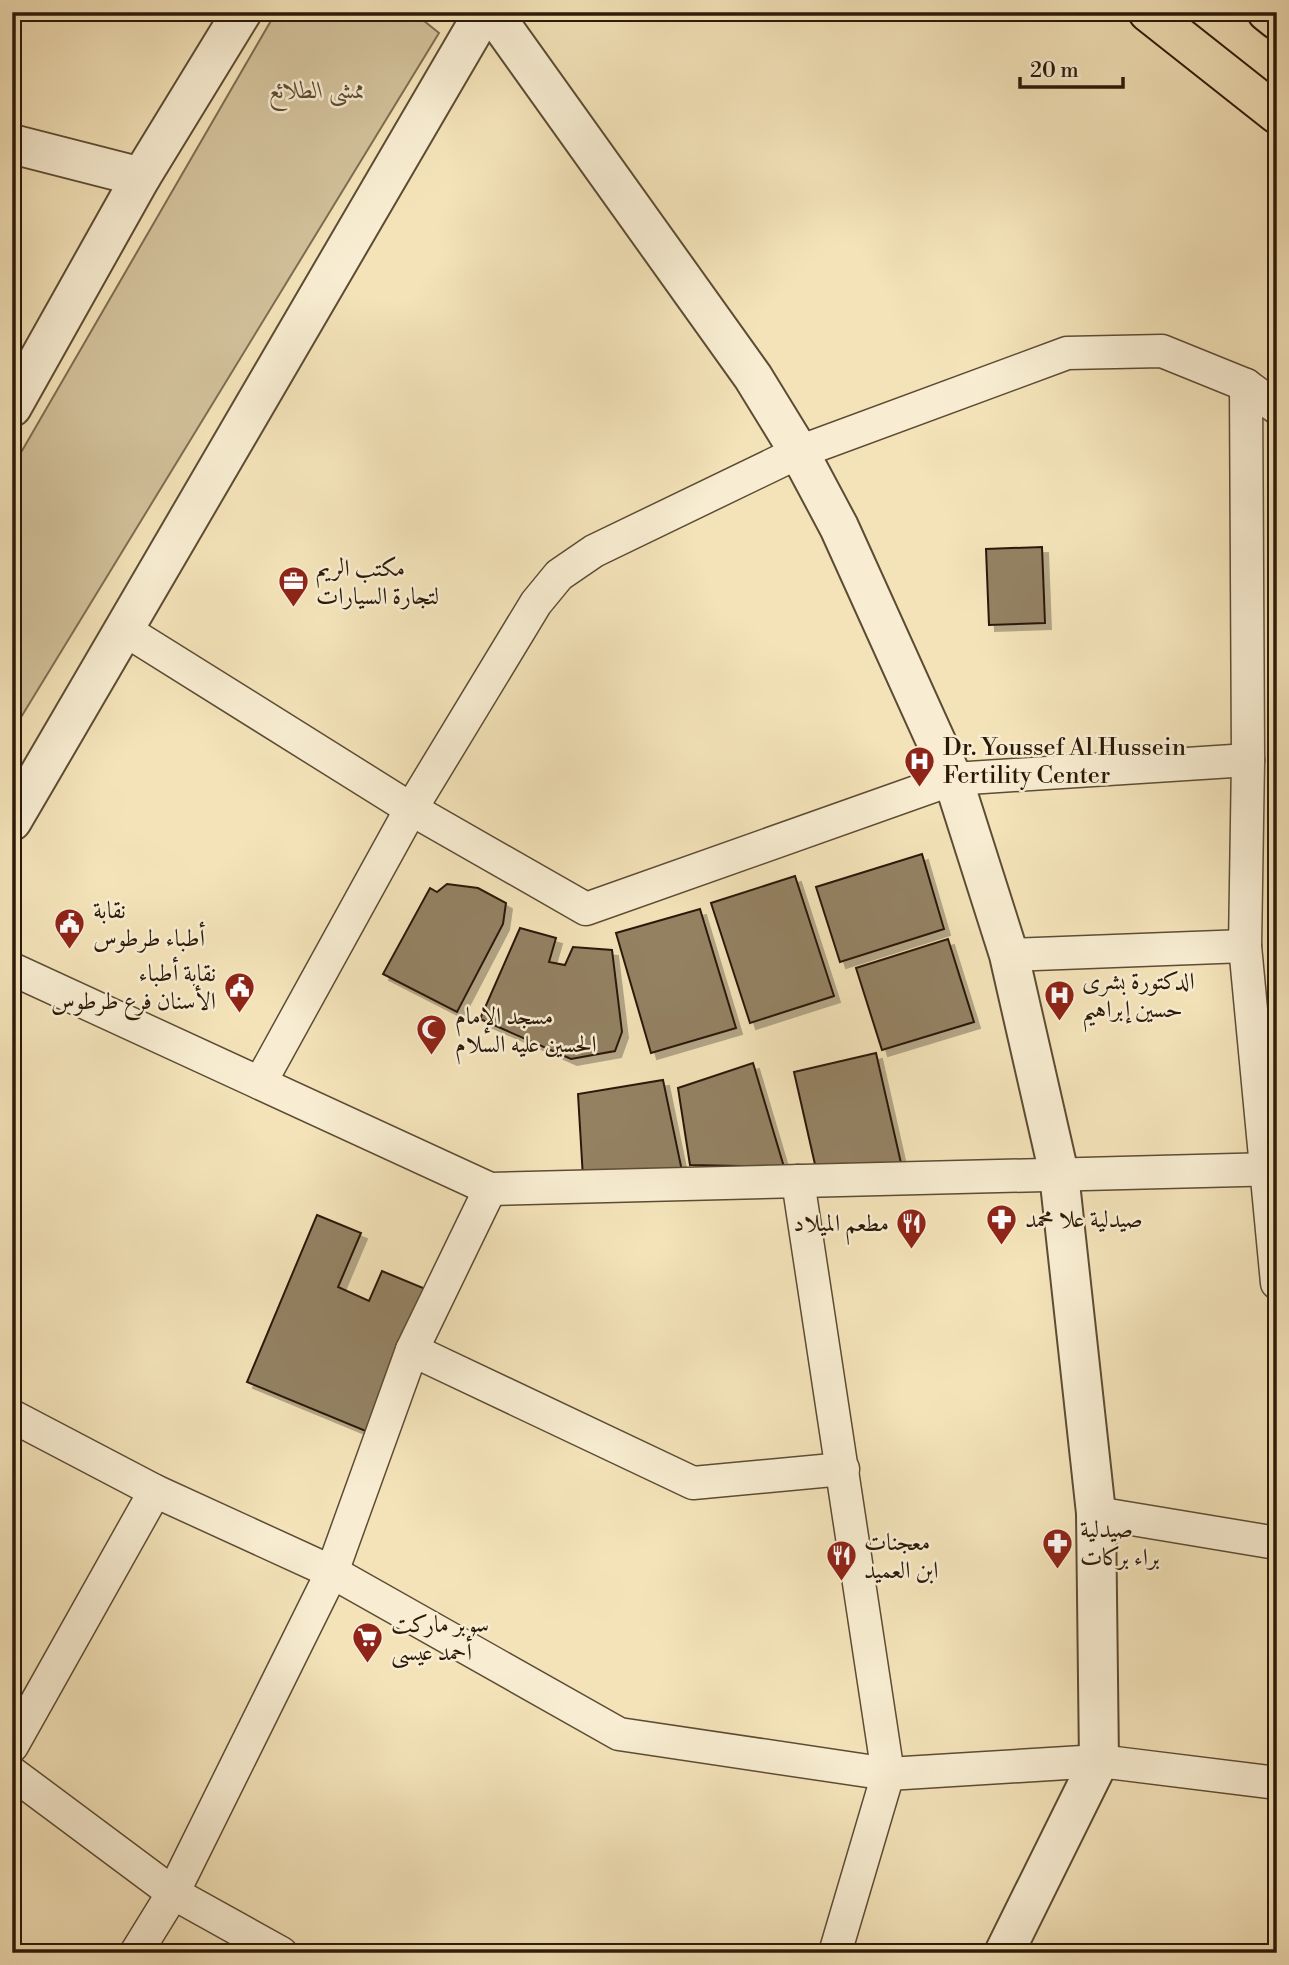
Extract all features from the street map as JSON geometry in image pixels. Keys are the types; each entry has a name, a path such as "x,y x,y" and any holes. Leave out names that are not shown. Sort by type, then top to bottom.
{"main road":[{"path":"1148,12 1277,114"},
{"path":"1267,12 1277,20"}],"street":[{"path":"12,407 141,177 242,12"},
{"path":"12,821 484,12"},
{"path":"492,12 753,377 799,452 839,527 953,779 1009,955 1059,1174 1096,1513 1099,1761 1004,1953"},
{"path":"12,144 141,177"},
{"path":"260,1083 411,808 536,603 559,575 594,551 799,452 1067,353 1162,351 1246,385 1277,408"},
{"path":"1246,385 1248,760 1245,946 1271,1169 1277,1283"},
{"path":"125,631 411,808 586,909 953,779 1248,760"},
{"path":"1009,955 1245,946"},
{"path":"12,969 490,1189 1271,1169"},
{"path":"798,1181 888,1774 835,1953"},
{"path":"136,1953 173,1892 332,1572 412,1350 490,1189"},
{"path":"412,1350 693,1483 843,1469"},
{"path":"12,1416 155,1491 332,1572 619,1734 888,1774 1099,1761 1277,1783"},
{"path":"12,1746 155,1491"},
{"path":"1096,1513 1277,1543"},
{"path":"12,1773 173,1892 281,1953"}],"green space":[{"name":"ممشى الطلائع","path":"276,12 413,12 439,33 12,732 12,468"}],"building":[{"path":"1042,547 1045,623 989,625 986,549"},
{"path":"922,854 944,929 840,962 816,887"},
{"path":"795,876 834,996 750,1023 711,903"},
{"path":"447,884 478,888 506,903 503,924 457,1012 383,974 430,888 437,892"},
{"path":"700,909 736,1028 651,1053 616,933"},
{"path":"520,928 556,938 549,962 565,965 573,947 612,950 622,1032 615,1051 571,1059 480,1019"},
{"path":"948,939 974,1022 882,1050 856,968"},
{"path":"876,1053 901,1163 819,1182 794,1072"},
{"path":"753,1063 784,1167 690,1165 678,1088"},
{"path":"663,1080 682,1171 583,1178 578,1094"},
{"path":"317,1215 361,1233 338,1287 369,1301 382,1271 428,1290 368,1432 247,1382"}],"place":[{"name":"مكتب الريم لتجارة السيارات","path":"293,609"},
{"name":"Dr. Youssef Al Hussein Fertility Center","path":"920,788"},
{"name":"نقابة أطباء طرطوس","path":"70,951"},
{"name":"نقابة أطباء الأسنان فرع طرطوس","path":"239,1014"},
{"name":"الدكتورة بشرى حسين إبراهيم","path":"1059,1022"},
{"name":"مسجد الإمام الحسين عليه السلام","path":"432,1057"},
{"name":"صيدلية علا محمد","path":"1002,1246"},
{"name":"مطعم الميلاد","path":"912,1250"},
{"name":"صيدلية براء بركات","path":"1057,1570"},
{"name":"معجنات ابن العميد","path":"841,1583"},
{"name":"سوبر ماركت أحمد عيسى","path":"368,1665"}]}
